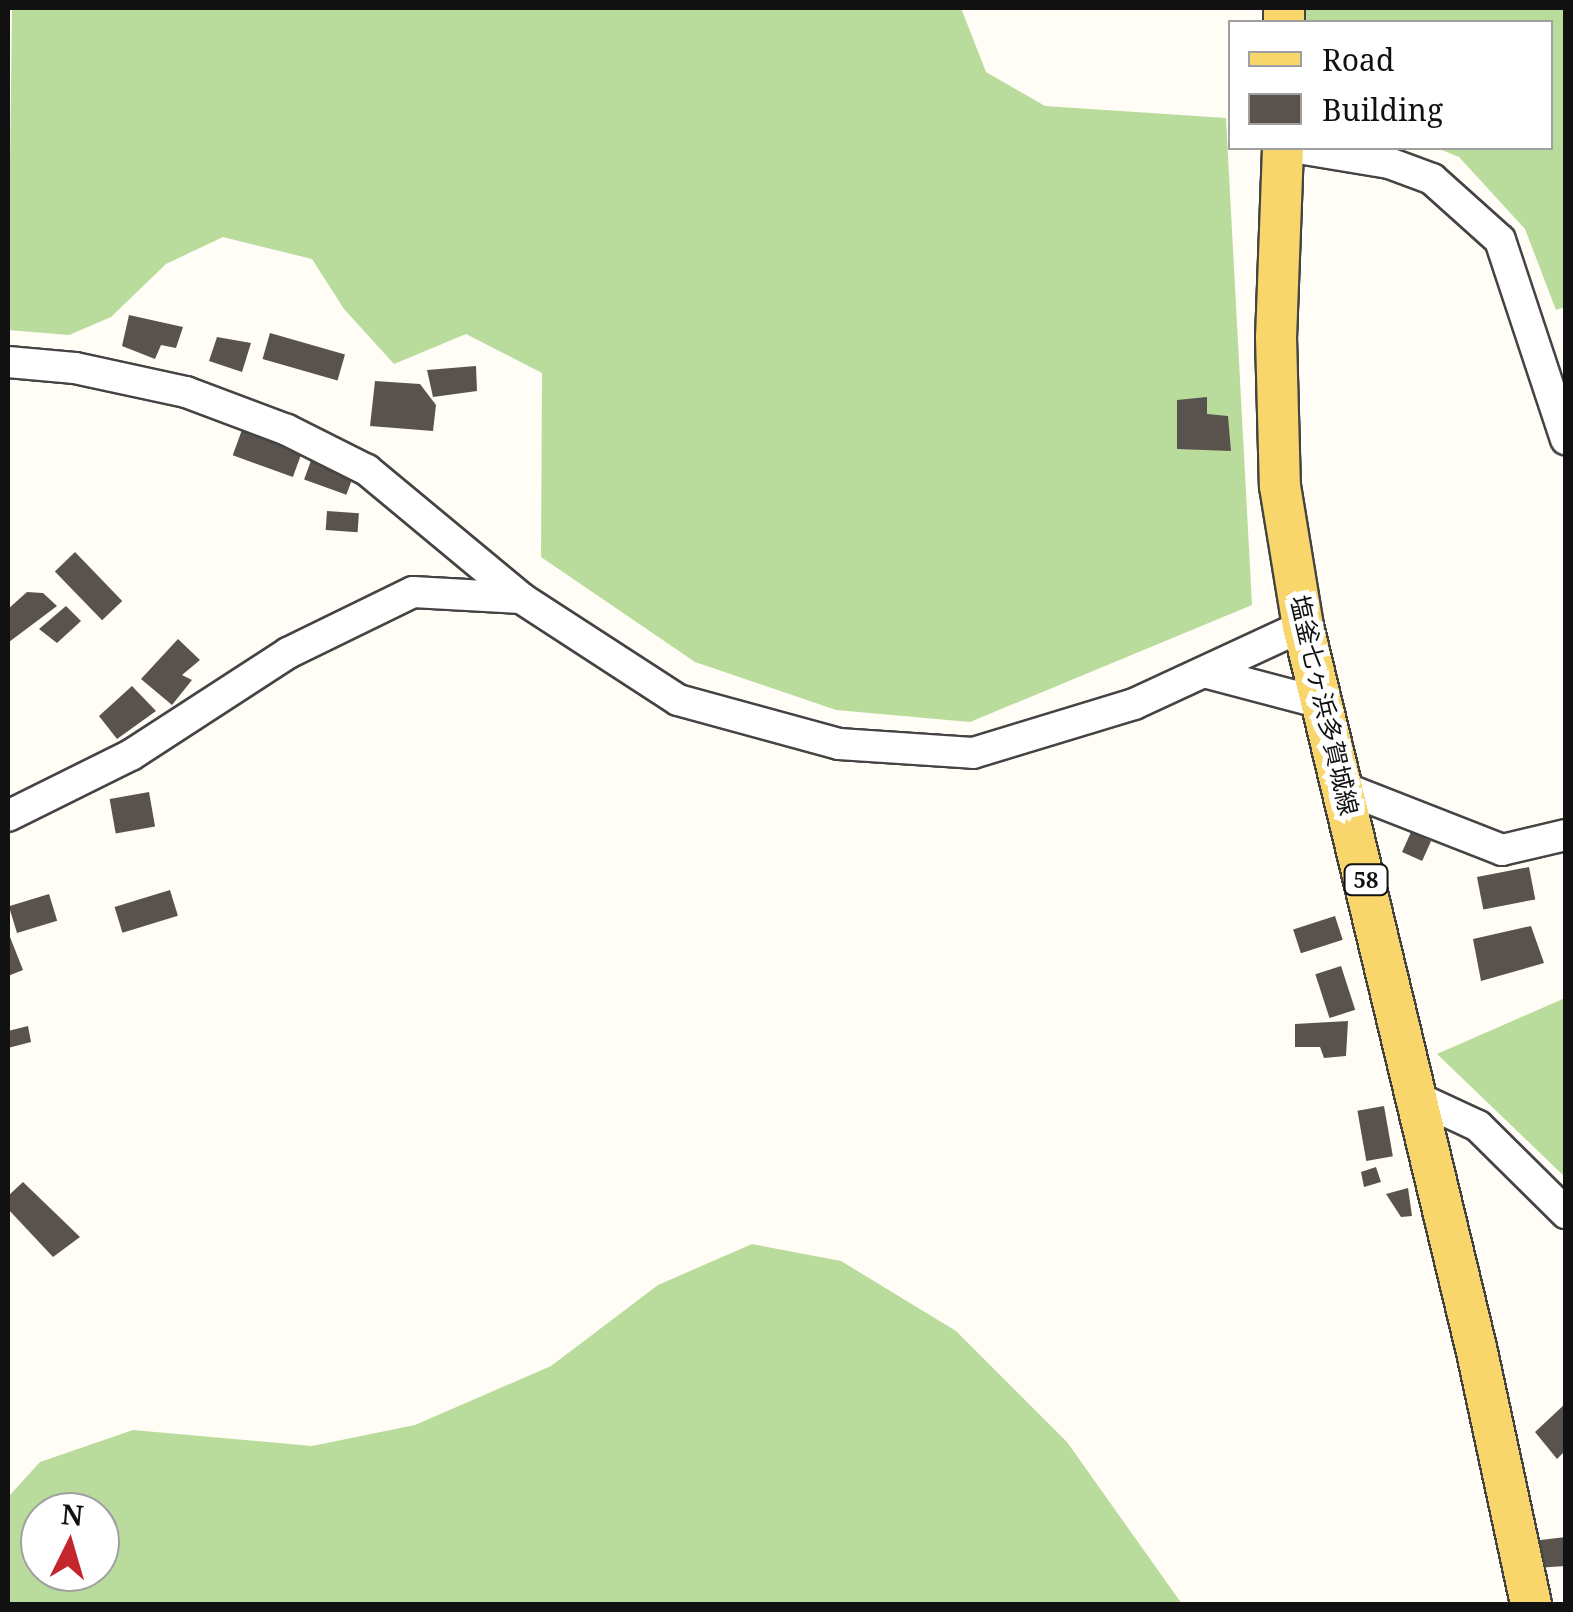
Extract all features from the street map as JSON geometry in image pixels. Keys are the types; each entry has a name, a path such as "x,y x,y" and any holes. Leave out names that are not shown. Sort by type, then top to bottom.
{"main road":[{"name":"塩釜七ヶ浜多賀城線","path":"1283,150 1276,337 1280,486 1303,626 1318,702 1344,788 1418,1098 1531,1604"}],"street":[{"path":"1311,150 1389,162 1432,179 1500,240 1566,439"},
{"path":"8,362 75,368 186,392 287,430 367,470 522,598 678,700 839,744 973,753 1134,704 1303,626"},
{"path":"8,816 130,756 288,653 413,592 522,598"},
{"path":"1208,673 1318,702"},
{"path":"1344,788 1502,850 1566,835"},
{"path":"1418,1098 1478,1126 1566,1212"}],"green space":[{"path":"12,8 961,8 986,72 1045,106 1226,118 1252,605 970,722 836,710 695,662 541,557 542,373 466,334 394,364 344,309 312,259 223,237 166,264 111,317 69,335 8,330"},
{"path":"1306,8 1565,8 1565,307 1556,310 1525,229 1459,157 1442,150 1553,150 1553,20 1305,20"},
{"path":"1565,998 1565,1177 1437,1054"},
{"path":"752,1244 841,1261 956,1331 1067,1442 1182,1604 8,1604 8,1497 40,1462 133,1430 312,1446 415,1425 551,1366 658,1285"}],"building":[{"path":"129,315 183,327 176,348 161,345 155,359 122,346"},
{"path":"270,333 345,354 338,380 263,359"},
{"path":"217,337 251,343 242,372 209,361"},
{"path":"476,366 477,391 433,397 427,370"},
{"path":"375,381 420,384 436,405 433,431 370,426"},
{"path":"1207,397 1207,414 1228,416 1231,451 1177,449 1177,400"},
{"path":"243,427 303,449 293,477 233,455"},
{"path":"313,455 355,470 346,495 304,479"},
{"path":"327,511 359,513 358,532 326,530"},
{"path":"75,552 122,601 102,620 55,571"},
{"path":"27,592 43,593 57,606 9,642 8,609"},
{"path":"66,606 81,621 57,643 39,629"},
{"path":"178,639 200,660 182,675 192,680 172,705 141,679"},
{"path":"132,686 156,711 117,739 99,716"},
{"path":"149,792 155,826 116,833 110,799"},
{"path":"1411,832 1431,841 1422,861 1402,852"},
{"path":"1529,867 1535,899 1483,910 1477,877"},
{"path":"170,890 178,916 122,933 115,907"},
{"path":"49,894 57,921 17,933 9,906"},
{"path":"1335,916 1343,940 1301,953 1293,930"},
{"path":"1531,926 1544,963 1481,981 1473,939"},
{"path":"8,932 23,970 8,976"},
{"path":"1341,966 1355,1010 1330,1018 1315,974"},
{"path":"1348,1021 1346,1056 1324,1058 1320,1047 1295,1047 1295,1024"},
{"path":"28,1026 31,1042 8,1048 8,1031"},
{"path":"1384,1106 1393,1156 1366,1161 1357,1111"},
{"path":"1376,1167 1381,1182 1364,1187 1361,1172"},
{"path":"23,1182 80,1237 53,1257 8,1209 8,1196"},
{"path":"1408,1188 1412,1216 1401,1217 1386,1194"},
{"path":"1566,1403 1566,1450 1557,1459 1535,1432"},
{"path":"1566,1537 1566,1566 1535,1568 1532,1541"}]}
